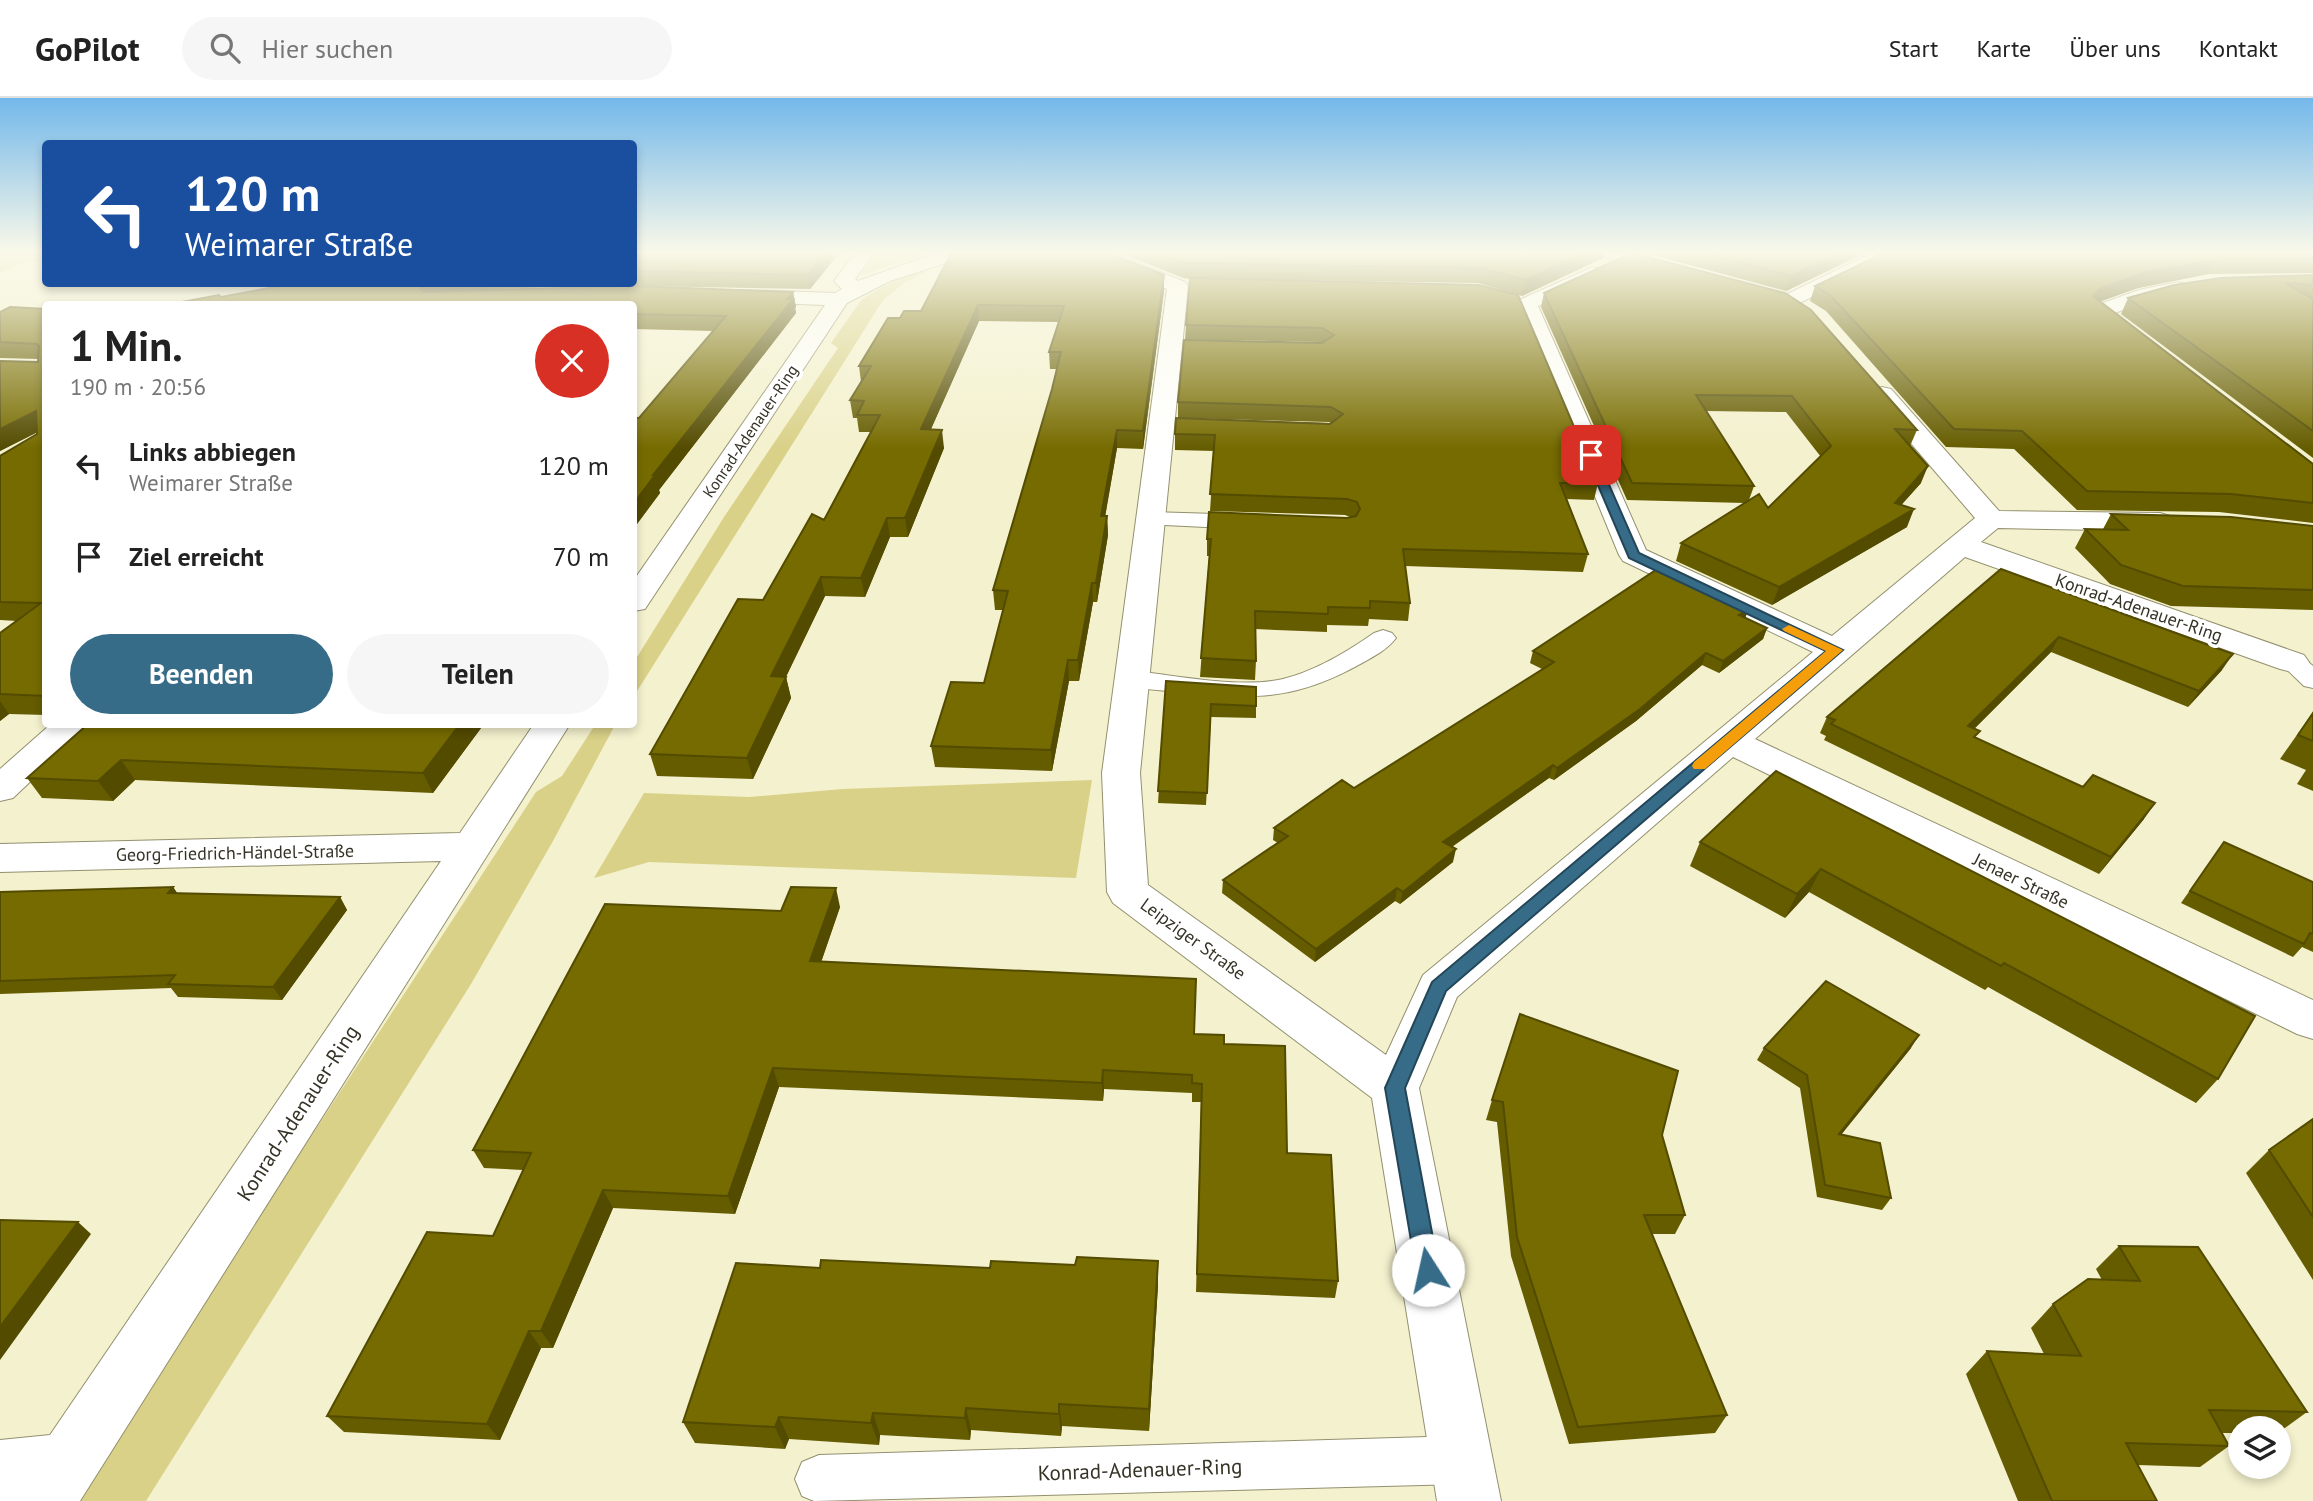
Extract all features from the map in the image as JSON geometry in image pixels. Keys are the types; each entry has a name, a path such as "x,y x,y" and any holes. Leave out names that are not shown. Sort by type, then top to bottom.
{"street":[{"name":"Konrad-Adenauer-Ring","path":"637,598 831,317"},
{"name":"Leipziger Straße","path":"1181,317 1174,427 1151,519 1121,773 1128,892 1395,1088"},
{"path":"1527,317 1634,555 1836,650"},
{"path":"2108,317 2152,351"},
{"path":"1868,378 1991,519"},
{"path":"1395,1088 1439,987 1991,519 2192,523"},
{"name":"Konrad-Adenauer-Ring","path":"1960,545 2303,671"},
{"path":"0,789 69,728"},
{"name":"Konrad-Adenauer-Ring","path":"55,1483 549,728"},
{"name":"Jenaer Straße","path":"1729,741 2313,1021"},
{"name":"Georg-Friedrich-Händel-Straße","path":"0,858 470,847"},
{"name":"Konrad-Adenauer-Ring","path":"1395,1088 1465,1481"},
{"path":"0,1471 55,1483"}],"lane":[{"path":"1151,519 1276,523"},
{"path":"1132,679 1268,689 1331,668 1365,652 1383,638"},
{"name":"Konrad-Adenauer-Ring","path":"819,1479 1465,1481"}],"shaded area":[{"path":"849,317 872,317 637,691 637,657 724,517 838,348 831,343"},
{"path":"593,728 613,728 553,841 471,984 146,1501 73,1501 536,792 562,776"},
{"path":"1092,780 1076,878 649,862 594,878 644,793 749,797 843,789"}],"building":[{"path":"0,317 42,317 42,696 0,694 0,633 41,603 0,602 0,456 37,434 36,411 0,429 0,361 38,362 39,346 0,342"},
{"path":"725,317 778,317 653,475 637,499 639,418"},
{"path":"972,317 921,429 942,430 905,518 887,518 861,578 821,577 771,676 786,677 747,758 650,754 738,599 763,600 812,514 824,520 880,415 857,415 864,401 850,400 871,366 859,366 888,318"},
{"path":"1060,317 1158,317 1143,431 1117,430 1101,516 1107,516 1096,583 1092,583 1078,660 1068,660 1051,750 931,746 951,682 984,683 1008,591 993,590 1061,352 1049,352"},
{"path":"1187,317 1528,317 1598,483 1560,483 1588,554 1403,549 1410,603 1370,601 1370,608 1328,607 1328,614 1255,611 1256,661 1201,658 1211,539 1207,539 1209,512 1347,518 1356,516 1360,509 1357,502 1347,499 1210,494 1215,435 1175,434 1176,418 1330,424 1343,414 1331,407 1178,402 1184,340 1322,343 1334,335 1322,328 1186,325"},
{"path":"1555,317 1818,317 1917,430 1895,429 1928,466 1895,503 1914,509 1779,587 1681,543 1759,494 1768,508 1831,446 1792,396 1696,395 1754,486 1632,483"},
{"path":"1851,317 2121,317 2313,464 2313,503 2231,494 2087,491 2022,431 1954,429"},
{"path":"2155,317 2313,317 2313,431"},
{"path":"2111,514 2231,517 2313,526 2313,590 2183,586 2121,565 2085,529 2128,530"},
{"path":"1659,568 1748,610 1739,615 1767,628 1723,661 1706,653 1640,709 1557,768 1553,765 1443,842 1456,849 1403,892 1397,888 1316,949 1223,880 1288,836 1274,828 1342,780 1354,788 1554,662 1533,651"},
{"path":"2001,569 2233,654 2199,691 2059,637 1968,726 1980,731 1974,737 2083,787 2093,775 2155,803 2111,857 1831,724 1835,720 1827,717"},
{"path":"1166,681 1256,687 1256,706 1211,704 1207,793 1158,791"},
{"path":"2313,713 2313,741 2298,735"},
{"path":"83,728 457,728 423,773 121,760 98,781 27,778"},
{"path":"1776,771 2255,1016 2218,1079 2004,963 2001,966 1821,869 1797,894 1700,842"},
{"path":"2224,842 2313,882 2313,934 2310,933 2304,944 2190,891"},
{"path":"173,887 168,893 340,897 273,987 168,984 175,975 0,981 0,892"},
{"path":"791,887 836,888 810,961 1196,979 1194,1034 1224,1035 1224,1044 1285,1046 1287,1153 1331,1155 1338,1281 1197,1274 1202,1084 1192,1083 1192,1075 1103,1070 1102,1083 773,1068 728,1196 603,1190 541,1331 529,1331 487,1424 327,1416 427,1232 493,1236 531,1153 473,1150 605,904 781,911"},
{"path":"1826,981 1919,1035 1839,1134 1880,1143 1891,1198 1825,1185 1807,1075 1764,1048"},
{"path":"1520,1014 1678,1071 1662,1135 1685,1215 1644,1215 1727,1415 1578,1427 1517,1237 1503,1102 1492,1100"},
{"path":"2313,1119 2313,1217 2269,1150"},
{"path":"0,1220 78,1222 0,1327"},
{"path":"2119,1246 2198,1247 2307,1412 2209,1410 2228,1446 2126,1443 2157,1501 2052,1501 1987,1351 2081,1356 2053,1304 2088,1279 2140,1281"},
{"path":"1077,1257 1158,1261 1149,1409 1059,1404 1059,1414 966,1408 965,1418 873,1413 871,1423 779,1417 775,1427 683,1422 736,1263 820,1268 821,1260 990,1268 991,1261 1075,1265"}],"slow traffic":[{"path":"1700,766 1836,650 1789,629"}],"route":[{"path":"1428,1270 1395,1088 1439,987 1836,650 1634,555 1591,455"}]}
